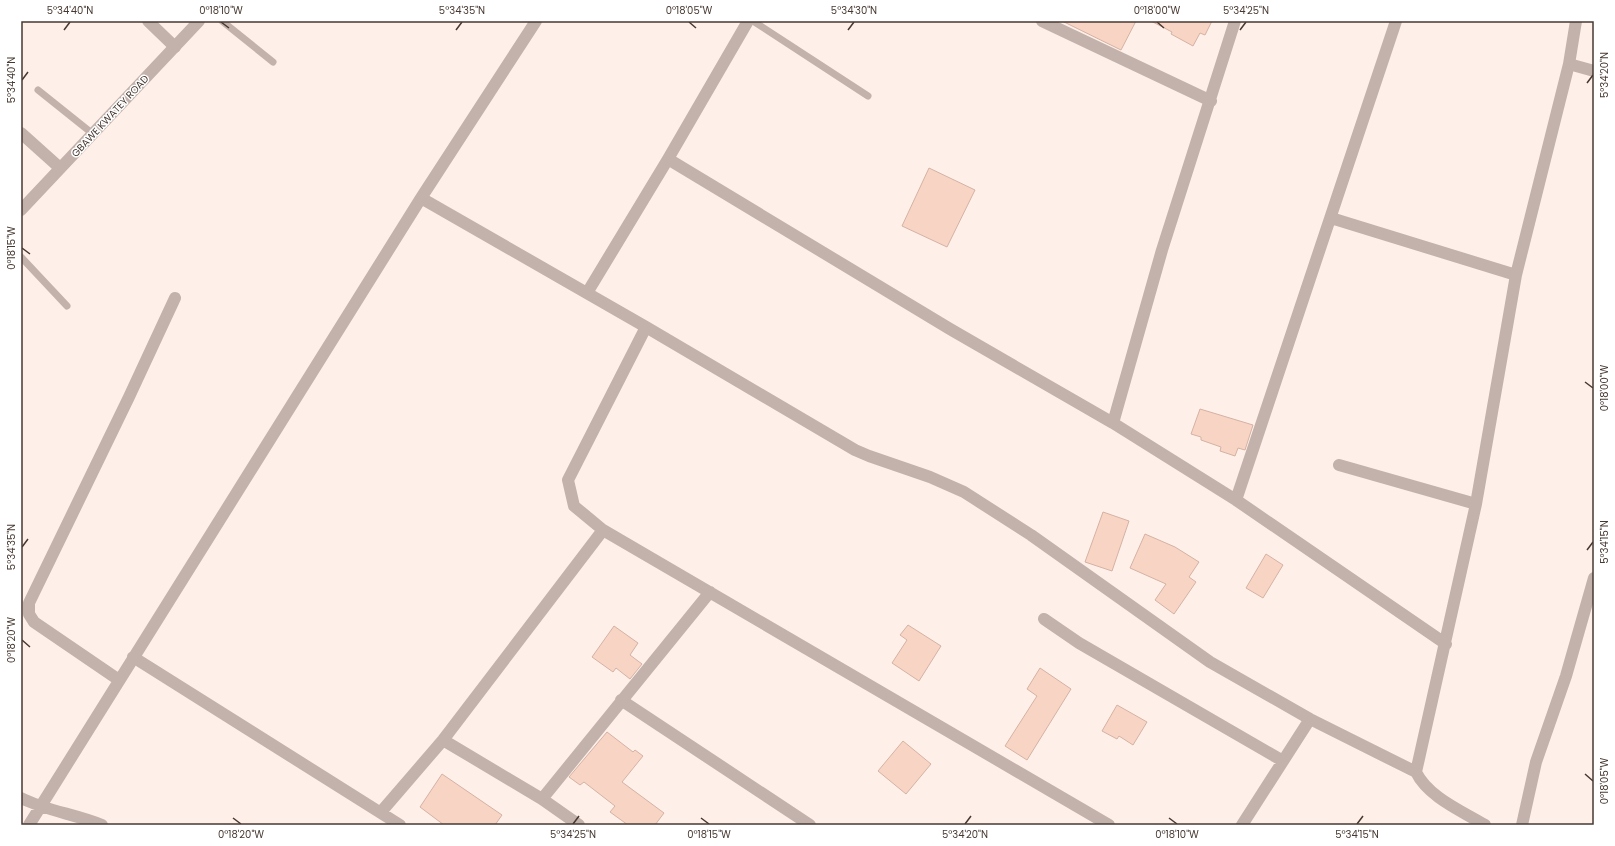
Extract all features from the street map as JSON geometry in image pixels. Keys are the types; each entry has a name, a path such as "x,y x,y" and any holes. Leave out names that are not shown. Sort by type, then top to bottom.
{"street":[{"path":"148,21 175,47"},
{"name":"GBAWE KWATEY ROAD","path":"21,210 199,21"},
{"path":"29,825 421,198 536,21"},
{"path":"587,293 668,159 748,21"},
{"path":"1042,21 1211,101"},
{"path":"1113,423 1162,250 1211,101 1235,21"},
{"path":"1236,500 1396,21"},
{"path":"1416,772 1446,644 1476,504 1516,275 1569,64 1576,21"},
{"path":"1569,64 1594,71"},
{"path":"21,133 60,168"},
{"path":"668,159 950,329 1113,423 1236,500 1446,644"},
{"path":"421,198 646,327 855,450 942,482 964,492 1030,535 1210,662 1310,719 1416,772 1426,786 1437,795 1485,825"},
{"path":"1331,218 1516,275"},
{"path":"119,680 34,622 25,614 175,298"},
{"path":"646,327 568,480 574,506 603,530 1109,825"},
{"path":"1339,465 1476,504"},
{"path":"381,812 443,740 603,530"},
{"path":"1522,825 1536,762 1566,676 1594,578"},
{"path":"542,799 710,592"},
{"path":"1044,619 1079,643 1283,761"},
{"path":"133,657 400,825"},
{"path":"621,700 810,825"},
{"path":"1242,825 1310,719"},
{"path":"443,740 542,799 579,825"},
{"path":"21,798 39,807 88,819 102,825"}],"lane":[{"path":"222,21 273,62"},
{"path":"753,21 868,96"},
{"path":"38,90 93,134"},
{"path":"21,257 67,306"}],"building":[{"path":"1062,21 1136,21 1121,50"},
{"path":"1151,21 1212,21 1205,35 1200,33 1193,46 1171,34 1172,32"},
{"path":"929,168 975,190 947,247 902,226"},
{"path":"1200,409 1253,425 1245,450 1238,448 1235,456 1220,451 1221,447 1201,440 1201,437 1191,434"},
{"path":"1103,512 1129,521 1112,571 1085,562"},
{"path":"1145,534 1175,547 1199,562 1189,577 1196,582 1174,614 1155,600 1166,584 1130,568"},
{"path":"1266,554 1283,565 1263,598 1246,588"},
{"path":"908,625 941,646 919,681 892,663 907,640 900,635"},
{"path":"614,626 638,643 630,655 642,664 630,679 616,668 613,672 592,657"},
{"path":"1040,668 1071,689 1027,760 1005,746 1037,696 1027,689"},
{"path":"1117,705 1147,722 1133,745 1119,736 1117,739 1102,731"},
{"path":"607,732 633,752 635,750 643,756 622,782 664,813 655,825 628,825 610,812 615,806 584,782 580,785 569,777"},
{"path":"903,741 931,764 906,794 878,771"},
{"path":"442,774 502,815 495,825 444,825 420,807"}]}
